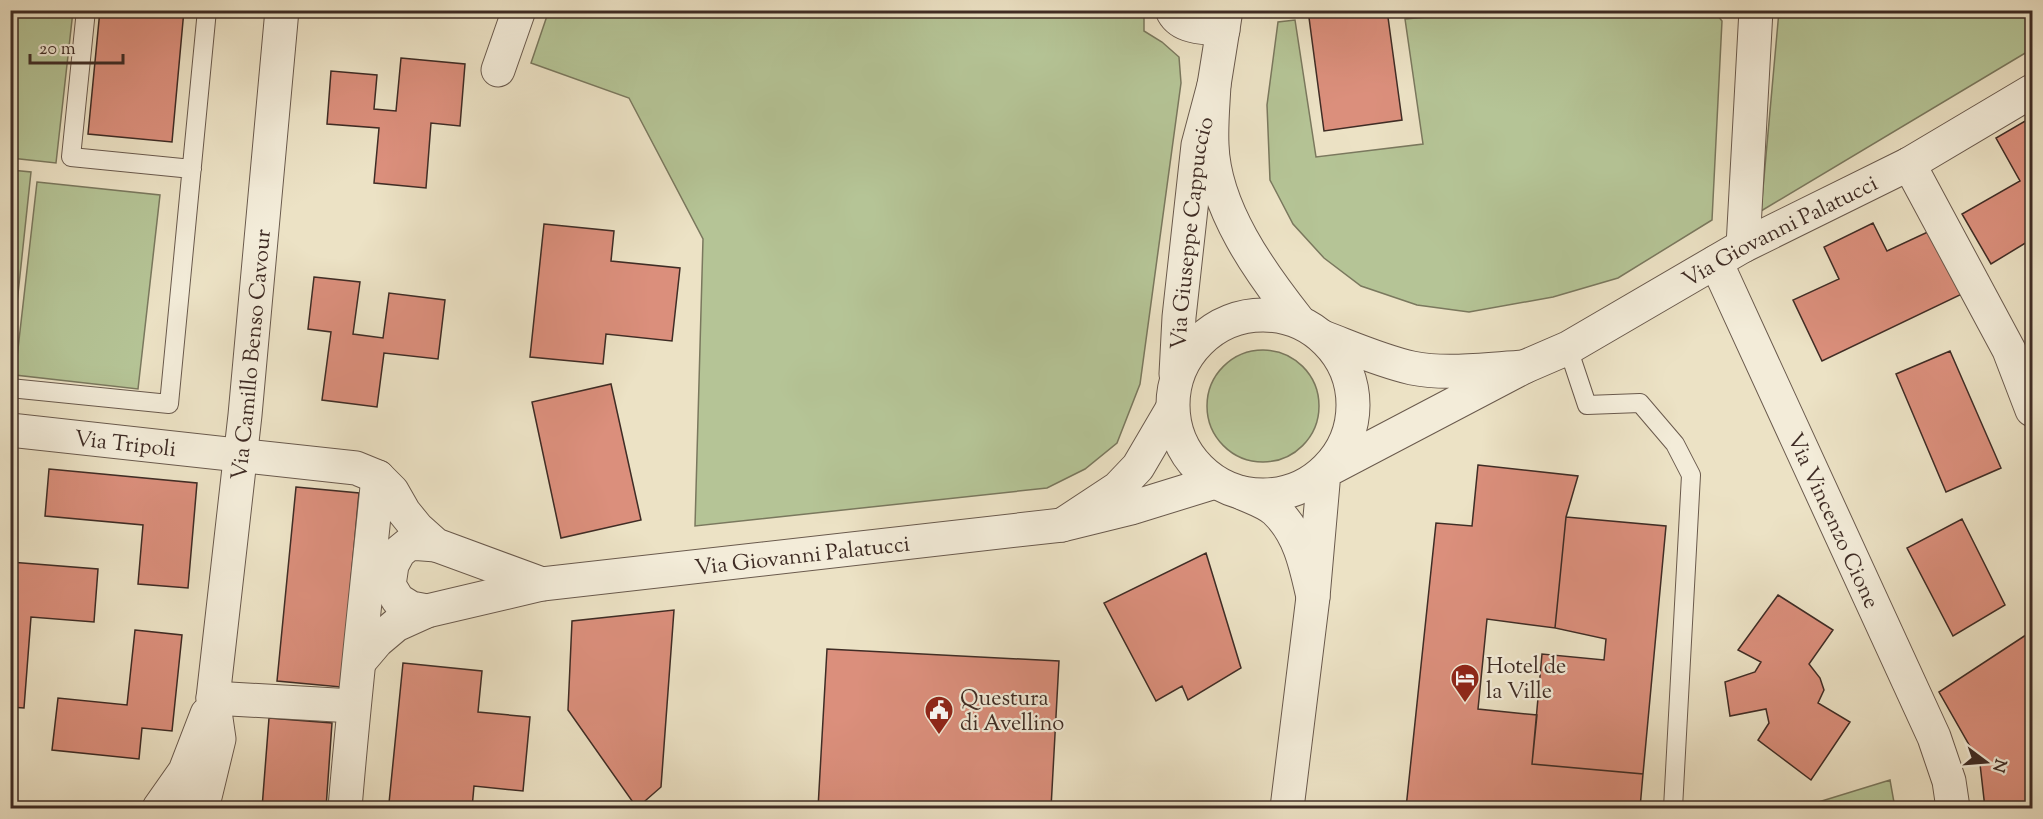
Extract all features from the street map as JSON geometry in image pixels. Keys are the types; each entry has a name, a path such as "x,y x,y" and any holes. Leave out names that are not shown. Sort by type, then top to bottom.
{"street":[{"name":"Via Camillo Benso Cavour","path":"213,698 246,403 282,10"},
{"path":"498,70 519,10"},
{"path":"1172,10 1175,17 1184,24 1224,20"},
{"path":"1729,254 1756,10"},
{"name":"Via Giuseppe Cappuccio","path":"1174,395 1179,317 1198,145 1214,85 1224,20"},
{"name":"Via Giuseppe Cappuccio","path":"1214,85 1212,146 1229,215 1275,291 1311,329"},
{"name":"Via Giovanni Palatucci","path":"1324,472 1524,367 1568,348 1729,254 1909,164 2032,91"},
{"path":"1909,164 2009,350 2032,410"},
{"name":"Via Vincenzo Cione","path":"1729,254 1934,737 1946,799"},
{"path":"1229,488 1272,495 1299,488 1324,472 1342,449 1352,420 1352,390 1342,361 1311,329 1268,314 1238,317 1211,331 1189,352 1174,395 1178,438 1193,463 1229,488 1275,510 1291,530 1303,554 1313,597"},
{"name":"Via Giovanni Palatucci","path":"1311,329 1384,360 1414,368 1441,370 1524,367"},
{"name":"Via Giovanni Palatucci","path":"1062,525 1118,488 1138,467 1174,395"},
{"name":"Via Tripoli","path":"10,429 239,455"},
{"path":"239,455 356,468 378,477 360,661 353,706 345,808"},
{"path":"1287,808 1313,597 1324,472"},
{"name":"Via Giovanni Palatucci","path":"378,477 392,491 404,512 417,528 436,545"},
{"name":"Via Giovanni Palatucci","path":"360,661 377,641 396,625 427,611 542,584 1062,525 1229,488"},
{"name":"Via Giovanni Palatucci","path":"427,611 411,608 398,600 389,585 392,565 399,552 410,543 436,545 542,584"},
{"path":"213,698 353,706"},
{"path":"159,808 185,771 213,698"},
{"path":"198,808 204,801 219,739 213,698"}],"lane":[{"path":"86,10 71,157 192,169"},
{"path":"10,388 169,404 207,10"},
{"path":"1568,348 1587,405 1640,403 1675,444 1691,475 1673,808"}],"green space":[{"path":"549,10 1144,11 1144,31 1162,42 1179,57 1181,83 1140,384 1117,443 1085,469 1047,488 695,526 703,239 629,98 531,63"},
{"path":"16,11 73,11 56,163 11,158 10,65"},
{"path":"1492,11 1714,11 1722,21 1712,220 1618,278 1553,297 1469,312 1417,305 1361,286 1324,258 1293,224 1270,180 1267,105 1278,22 1295,20 1316,157 1423,144 1405,19"},
{"path":"1779,11 2032,11 2032,49 1761,211"},
{"path":"11,170 31,172 12,350 10,350"},
{"path":"37,182 160,195 138,389 15,375"},
{"path":"1263,350 1284,354 1302,367 1315,385 1319,406 1315,427 1302,445 1284,458 1263,462 1242,458 1224,445 1211,427 1207,406 1211,385 1224,367 1242,354"},
{"path":"1890,780 1895,808 1799,808"}],"building":[{"path":"100,10 184,10 172,142 88,134"},
{"path":"1308,10 1387,10 1402,120 1324,131"},
{"path":"401,58 465,64 460,126 431,123 426,188 374,183 379,128 327,124 331,71 377,75 374,109 396,111"},
{"path":"2032,117 2032,239 1991,264 1962,214 2020,181 1996,138"},
{"path":"1873,223 1887,251 1932,230 1962,294 1822,361 1793,300 1839,279 1824,247"},
{"path":"544,224 614,231 611,261 680,268 672,341 606,334 603,364 530,357"},
{"path":"314,277 360,282 353,334 383,338 389,293 445,300 438,359 384,353 377,407 322,400 331,332 308,329"},
{"path":"1950,351 2001,468 1946,492 1896,374"},
{"path":"611,384 641,520 561,538 532,402"},
{"path":"1478,465 1578,476 1566,517 1555,628 1487,619 1478,709 1537,715 1532,764 1643,774 1640,808 1541,808 1471,802 1471,808 1406,808 1436,523 1472,526"},
{"path":"49,469 197,483 188,588 138,584 143,525 45,516"},
{"path":"296,487 359,493 341,687 277,681"},
{"path":"1566,517 1666,526 1643,774 1532,764 1542,654 1604,660 1606,639 1555,628"},
{"path":"1962,519 2005,605 1953,636 1907,548"},
{"path":"1206,553 1241,668 1188,700 1182,686 1156,701 1104,603"},
{"path":"10,562 98,569 94,622 31,617 24,708 10,707"},
{"path":"1778,595 1833,630 1809,664 1820,678 1824,690 1818,703 1850,722 1811,780 1758,740 1769,723 1766,709 1730,716 1725,682 1755,672 1761,662 1738,650"},
{"path":"674,610 661,787 637,808 568,710 572,621"},
{"path":"135,630 182,635 172,731 142,728 139,759 52,750 58,698 127,705"},
{"path":"2032,631 2032,801 2023,808 1985,808 1980,764 1939,692"},
{"name":"Questura di Avellino","path":"827,649 1059,661 1051,808 818,808"},
{"path":"403,663 482,671 478,712 530,717 523,791 474,786 472,808 389,803"},
{"path":"269,718 332,723 326,808 262,808"},
{"path":"10,783 16,783 13,808 10,808"}],"place":[{"name":"Hotel de la Ville","path":"1465,704"},
{"name":"Questura di Avellino","path":"939,736"}]}
